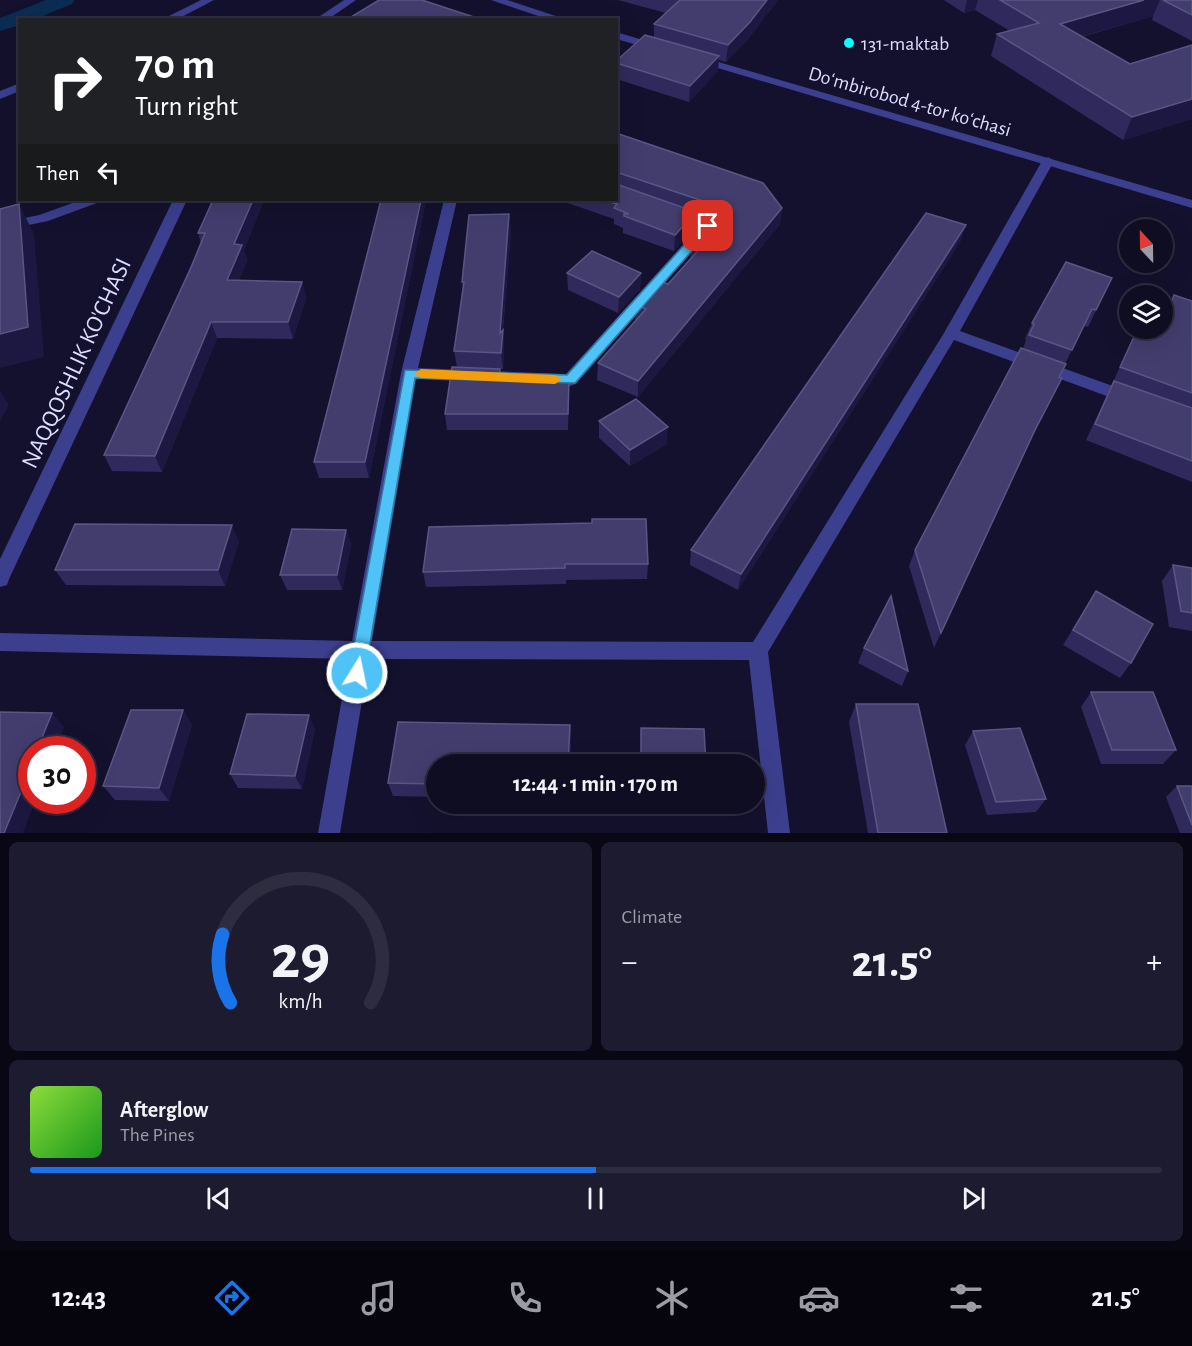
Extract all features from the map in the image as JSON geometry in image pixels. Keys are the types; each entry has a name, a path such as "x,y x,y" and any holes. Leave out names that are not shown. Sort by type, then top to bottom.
{"street":[{"path":"170,18 209,0"},
{"path":"322,18 351,0"},
{"path":"496,0 555,18"},
{"name":"Doʻmbirobod 4-tor koʻchasi","path":"618,36 1192,204"},
{"path":"0,95 18,87"},
{"path":"779,833 758,651 951,333 1048,161"},
{"path":"0,226 43,218 90,201"},
{"name":"NAQQOSHLIK KO'CHASI","path":"0,579 180,201"},
{"path":"329,833 410,373 450,201"},
{"path":"410,373 570,380 708,226 657,208"},
{"path":"951,333 1148,405"},
{"path":"0,642 361,650 758,651"}],"building":[{"path":"379,0 422,0 477,18 349,18"},
{"path":"680,0 767,0 728,45 654,24"},
{"path":"1000,0 1144,0 1060,24 1130,64 1192,45 1192,99 1132,117 997,34 1039,23"},
{"path":"1163,0 1192,0 1192,15"},
{"path":"645,35 719,56 690,86 618,64 618,59"},
{"path":"618,134 763,183 782,208 638,381 598,363 646,309 635,304 657,280 668,284 703,245 692,241 719,209 715,205 618,173"},
{"path":"618,185 696,212 675,235 624,216 624,214 629,214 614,208 617,204 607,201 618,201"},
{"path":"213,201 253,201 234,244 242,245 227,280 302,282 288,322 211,322 155,456 104,455 190,270 205,233 198,233"},
{"path":"381,201 421,201 365,462 314,462"},
{"path":"19,204 28,327 0,334 0,209"},
{"path":"926,213 966,225 741,574 691,550"},
{"path":"509,214 500,333 503,330 501,353 454,351 464,282 462,282 469,215"},
{"path":"592,251 641,273 619,297 567,273"},
{"path":"1066,262 1112,278 1096,310 1092,309 1072,350 1029,335 1034,324 1032,323"},
{"path":"1174,295 1192,301 1192,393 1120,367 1133,339 1173,339"},
{"path":"1021,348 1066,364 1059,377 1062,378 1034,432 941,633 915,550"},
{"path":"452,367 500,369 499,379 569,379 568,414 445,414"},
{"path":"1114,381 1192,408 1192,461 1095,424"},
{"path":"636,399 668,427 630,450 599,421"},
{"path":"592,519 646,519 648,564 565,564 565,568 423,572 429,527 592,523"},
{"path":"75,524 232,525 218,570 55,570"},
{"path":"292,529 346,530 337,575 280,575"},
{"path":"1173,565 1192,568 1192,613 1181,611"},
{"path":"1096,591 1153,624 1131,663 1073,630"},
{"path":"891,596 908,671 864,648"},
{"path":"1091,692 1153,692 1176,750 1112,750"},
{"path":"856,704 918,704 947,833 878,833"},
{"path":"131,710 183,710 159,788 103,786"},
{"path":"0,712 52,713 43,736 18,736 18,799 4,833 0,833"},
{"path":"247,714 309,715 295,776 230,774"},
{"path":"398,722 570,725 569,754 426,754 426,784 388,783"},
{"path":"641,728 704,729 705,754 641,754"},
{"path":"1020,728 1046,799 996,802 973,731"},
{"path":"1177,786 1192,786 1192,825"}],"waterway":[{"path":"18,18 65,0"},
{"path":"0,25 18,18"}],"slow traffic":[{"path":"421,374 555,379"}],"place":[{"name":"131-maktab","path":"849,43"}],"route":[{"path":"357,673 410,373 570,380 708,226"}]}
